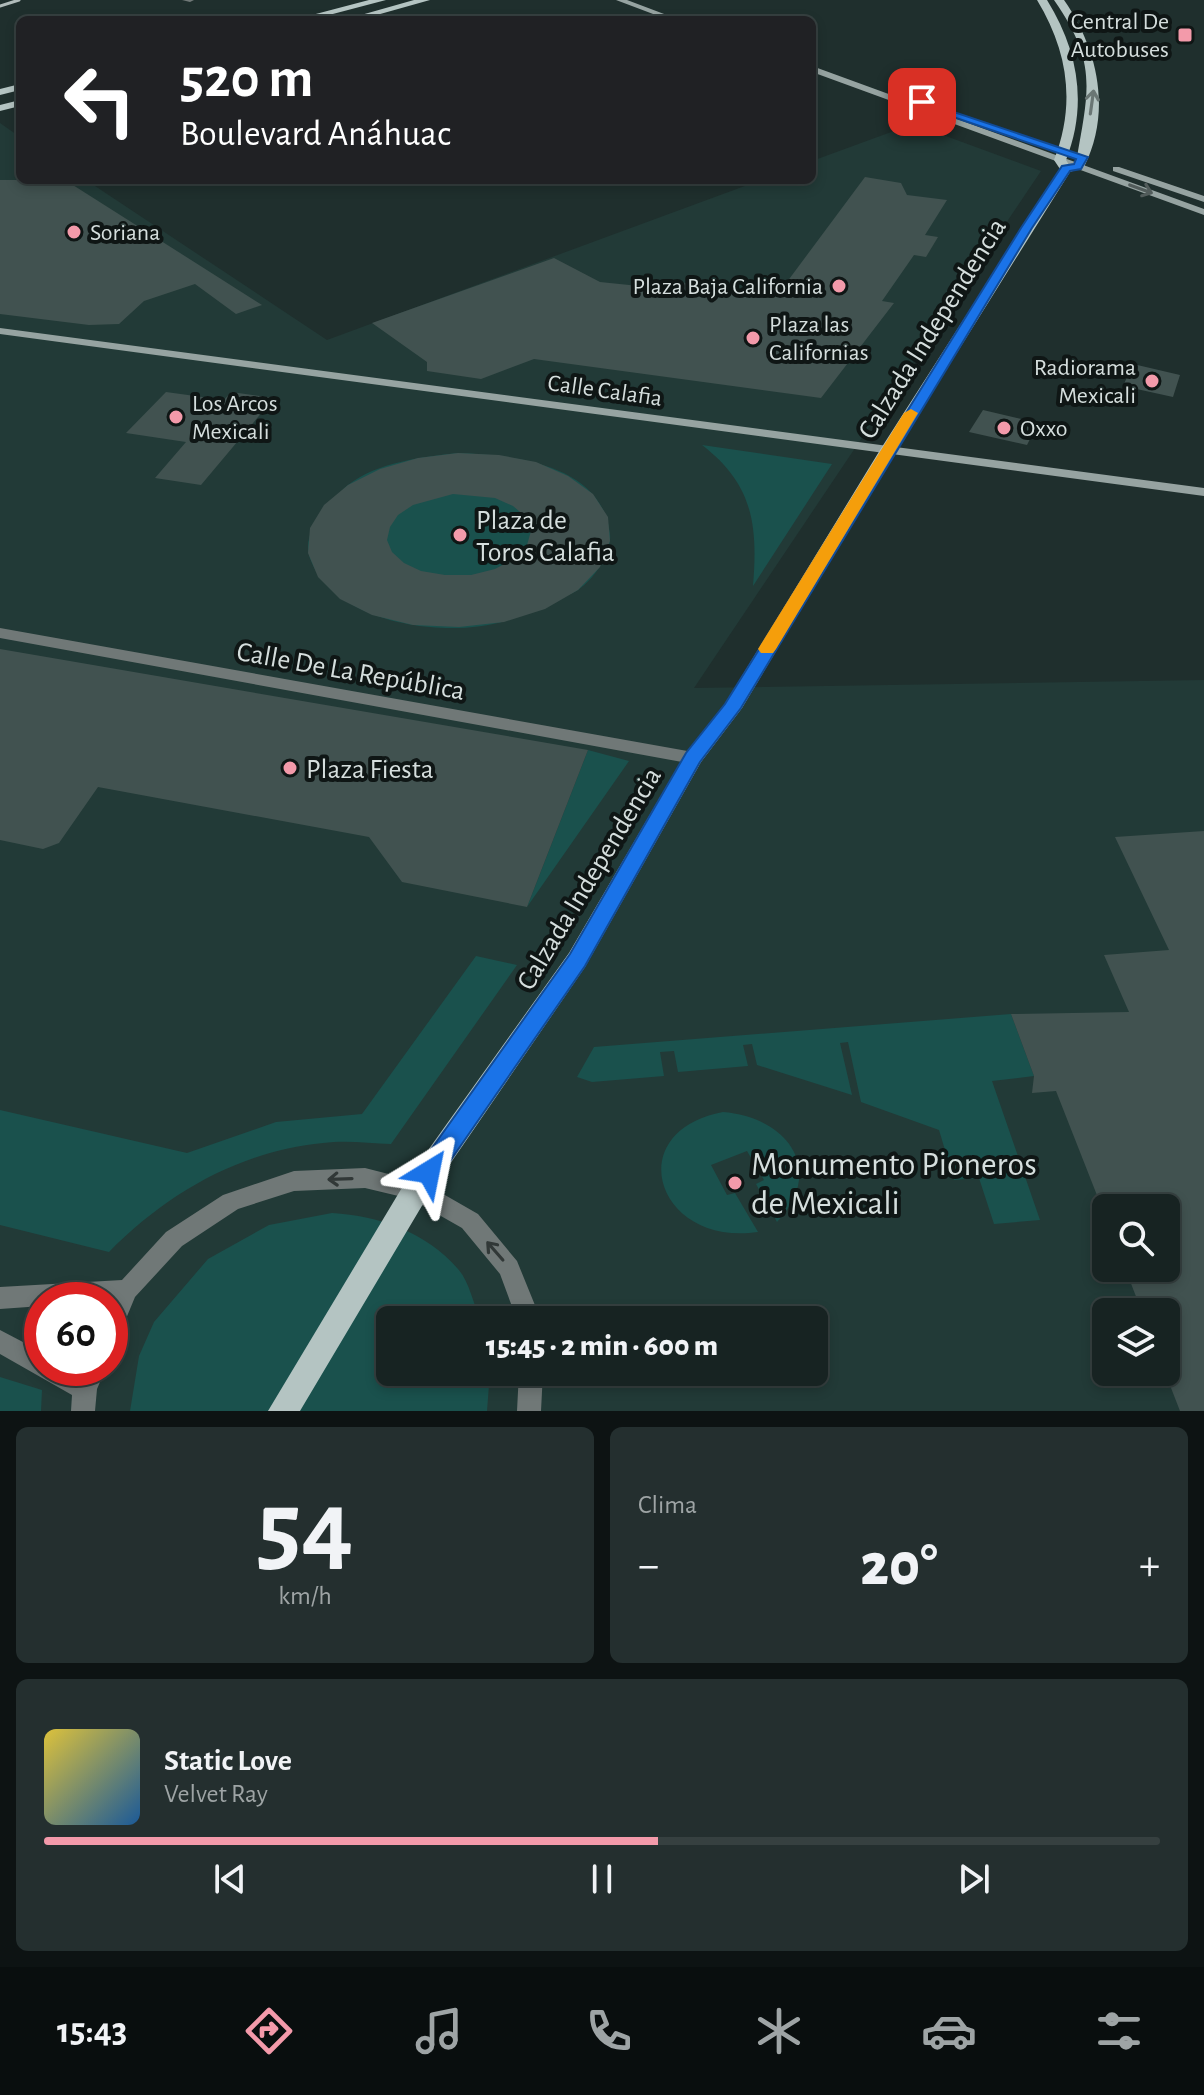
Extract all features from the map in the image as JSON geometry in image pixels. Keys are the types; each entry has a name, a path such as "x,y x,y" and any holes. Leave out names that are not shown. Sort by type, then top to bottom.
{"main road":[{"path":"315,16 381,0"},
{"path":"363,16 425,0"},
{"name":"Calzada Independencia","path":"1042,0 1053,16 1068,51 1074,98 1070,161"},
{"name":"Calzada Independencia","path":"283,1411 416,1190 577,960 693,758 732,708 888,450 1070,161 1095,92 1071,16 1059,0"}],"street":[{"path":"620,0 665,16"},
{"path":"635,0 679,16"},
{"path":"816,67 1204,212"},
{"path":"1070,161 1204,199"},
{"name":"Calle Calafia","path":"0,331 1204,492"},
{"name":"Calle De La República","path":"0,633 693,758"},
{"path":"128,1289 174,1239 231,1202 294,1181 365,1178 416,1190 470,1221 509,1268 524,1306"},
{"path":"0,1298 24,1296"},
{"path":"0,1341 24,1355"},
{"path":"529,1411 530,1386"}],"shaded area":[{"path":"0,123 16,134 16,184 92,184 327,340 750,184 816,184 816,160 913,124 1041,171 694,688 1204,680 1204,1411 0,1411"},
{"path":"702,445 832,464 753,586 753,525 748,507 732,475"},
{"name":"Plaza de Toros Calafia","path":"458,453 529,461 573,478 591,492 603,511 610,542 605,558 590,579 575,592 511,619 453,628 425,627 368,612 344,599 324,582 311,561 308,541 316,523 345,488 360,477 386,466"},
{"path":"588,750 629,761 527,907"},
{"path":"476,956 517,965 391,1144 323,1143 263,1155 234,1165 155,1211 109,1252 0,1225 0,1110 187,1153 276,1122 362,1114"},
{"path":"1011,1014 1034,1076 992,1081 1040,1220 994,1224 979,1178 954,1180 939,1130 861,1102 848,1042 840,1043 852,1095 757,1065 752,1044 743,1045 748,1066 678,1072 674,1051 660,1052 664,1076 592,1082 577,1077 594,1047"},
{"path":"723,1112 745,1116 781,1135 792,1149 798,1165 799,1183 792,1202 777,1222 756,1184 764,1180 747,1151 711,1165 727,1195 735,1193 758,1232 723,1232 695,1222 675,1206 664,1185 662,1163 670,1141 691,1124"},
{"path":"332,1213 350,1215 401,1228 445,1256 462,1274 475,1306 376,1306 376,1386 489,1386 487,1411 130,1411 139,1356 154,1322 208,1259 269,1225"},
{"path":"0,1377 42,1390 41,1411 0,1411"}],"building":[{"name":"Plaza Baja California","path":"865,177 901,183 907,195 947,200 925,235 938,237 926,257 914,255 882,301 894,303 821,398 534,359 481,379 427,371 427,362 372,323 554,258 600,282 668,289 676,281 753,297 781,290"},
{"name":"Soriana","path":"0,180 16,180 16,184 71,184 262,305 236,314 195,284 144,301 119,324 89,325 0,314"},
{"name":"Radiorama Mexicali","path":"1133,364 1180,375 1173,397 1123,386"},
{"path":"166,392 224,400 231,392 274,398 201,485 155,478 186,442 126,433"},
{"name":"Oxxo","path":"983,410 1038,423 1027,445 969,432"},
{"name":"Plaza de Toros Calafia","path":"458,453 499,455 536,462 568,476 593,494 608,517 610,541 600,567 578,590 545,609 504,622 459,627 413,625 372,615 340,599 318,577 308,553 310,528 324,505 348,485 380,469 418,458","holes":["453,494 495,498 513,506 526,517 531,531 527,545 514,559 495,569 471,575 445,575 421,571 404,563 392,552 387,540 390,527 398,515 413,505"]},
{"name":"Plaza Fiesta","path":"0,649 588,750 527,907 402,882 369,837 98,787 59,843 43,849 0,840"},
{"path":"1204,831 1204,1411 1180,1411 1170,1386 1180,1386 1180,1298 1137,1298 1130,1282 1180,1282 1180,1194 1096,1194 1056,1091 1032,1093 1034,1076 1011,1014 1129,1012 1104,955 1169,950 1115,837"}],"railway":[{"path":"0,6 19,0"}],"slow traffic":[{"path":"767,649 911,413"}],"place":[{"name":"Central De Autobuses","path":"1185,35"},
{"name":"Soriana","path":"74,232"},
{"name":"Plaza Baja California","path":"839,286"},
{"name":"Plaza las Californias","path":"753,338"},
{"name":"Radiorama Mexicali","path":"1152,381"},
{"name":"Los Arcos Mexicali","path":"176,417"},
{"name":"Oxxo","path":"1004,428"},
{"name":"Plaza de Toros Calafia","path":"460,535"},
{"name":"Plaza Fiesta","path":"290,768"},
{"name":"Monumento Pioneros de Mexicali","path":"735,1183"}],"route":[{"path":"429,1172 577,960 693,758 732,708 1027,228 1066,169 1078,167 1083,157 922,102"}]}
